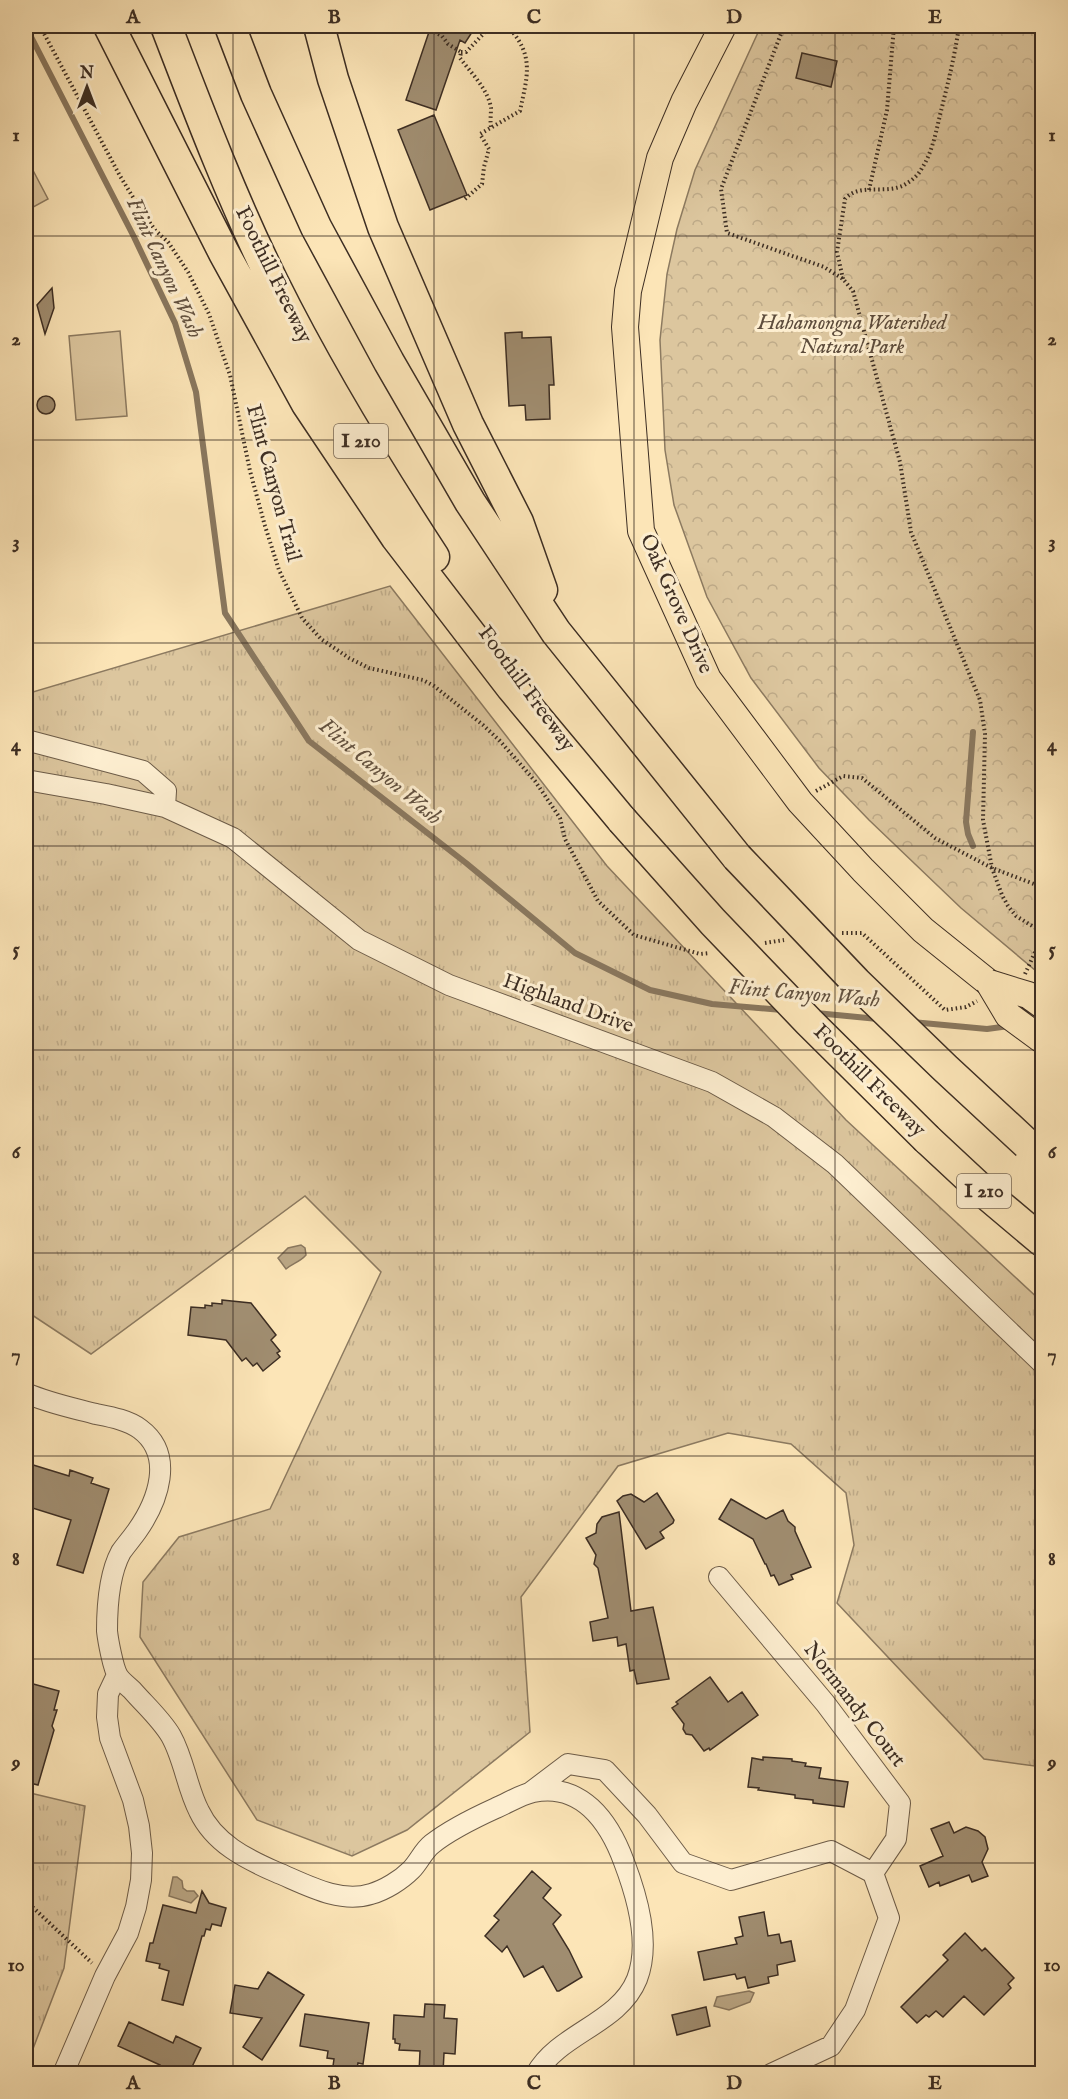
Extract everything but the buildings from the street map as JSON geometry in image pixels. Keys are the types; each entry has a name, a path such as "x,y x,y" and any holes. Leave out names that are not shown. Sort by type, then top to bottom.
{"highway":[{"path":"109,26 224,253 307,404 396,537 512,688 622,820"},
{"name":"Foothill Freeway","path":"166,26 229,186 273,282 334,395 389,489 525,690 622,820 713,922 809,1022 927,1139 985,1193 1042,1241"},
{"path":"230,26 278,144 336,265 470,502 556,632 737,857 856,982 945,1068 1035,1150"},
{"path":"319,26 333,79 383,227 468,424 518,522 556,632"}],"main road":[{"name":"Oak Grove Drive","path":"723,26 684,102 660,158 628,291 625,327 641,531 708,679 800,802 923,930 989,983 1008,1015 1042,1040"},
{"name":"Oak Grove Drive","path":"989,983 1028,995 1042,1005"}],"street":[{"path":"26,740 143,771 166,791 165,807"},
{"name":"Highland Drive","path":"26,780 165,807 233,838 358,940 449,985 712,1082 774,1116 835,1164 1042,1363"},
{"path":"26,1393 68,1407 125,1421 141,1430 153,1444 160,1461 160,1484 152,1506 120,1554 110,1585 107,1634 117,1675 154,1713 172,1737 199,1812 217,1837 246,1859 324,1892 351,1897 370,1895 391,1886 411,1870 429,1846 455,1828 531,1792 568,1764 605,1770 647,1815 683,1863 731,1880 831,1851 873,1873 889,1918 855,2010 831,2046 771,2073"},
{"name":"Normandy Court","path":"719,1577 825,1703 900,1803 896,1839 873,1873"},
{"path":"63,2073 105,1976 128,1933 136,1907 141,1871 139,1826 133,1800 110,1738 107,1717 108,1694 117,1675"},
{"path":"531,1792 558,1790 578,1797 598,1815 620,1850 633,1886 643,1952 638,1977 629,1994 607,2014 544,2059 536,2073"}],"path":[{"name":"Flint Canyon Trail","path":"40,26 120,176 150,222 168,242 188,272 209,314 230,375 250,471 265,526 279,570 302,618 321,639 349,658 369,668 411,676 434,686 500,741 535,781 560,818 565,839 598,901 634,935 700,954 712,952"},
{"path":"422,26 442,36 448,44 461,52 466,52 488,29 510,27 524,50 528,77 520,111 480,134 489,149 482,184 465,199"},
{"path":"784,26 721,189 727,233 824,267 843,279 853,291 859,306 900,462 911,532 980,700 985,734 983,820 993,868 1008,906 1016,916 1042,932"},
{"path":"869,190 887,110 894,26"},
{"path":"843,279 837,252 844,203 848,195 853,192 896,188 911,181 922,169 931,150 955,52 959,26"},
{"path":"461,52 460,58 487,97 491,108 491,127"},
{"path":"800,802 838,778 856,776 869,782 925,832 993,868 1042,887"},
{"path":"840,934 862,933 945,1010 966,1007"},
{"path":"1026,973 1042,938"},
{"path":"758,945 793,939"},
{"path":"26,1901 105,1976"}],"green space":[{"name":"Hahamongna Watershed Natural Park","path":"761,26 1042,26 1042,976 961,908 869,820 819,768 751,678 707,597 674,505 665,450 660,340 667,274 677,229 695,170"},
{"path":"26,157 48,199 26,211"},
{"path":"120,331 127,416 76,420 69,336"},
{"path":"390,586 607,866 846,1120 1042,1302 1042,1767 984,1759 837,1603 854,1545 846,1493 791,1444 728,1433 618,1466 521,1597 530,1732 407,1830 352,1856 257,1820 140,1637 143,1582 179,1537 270,1509 381,1272 305,1196 91,1354 26,1311 26,694"},
{"path":"26,1792 85,1806 64,1968 26,2067"}],"shaded area":[{"path":"301,1245 305,1248 306,1255 286,1269 278,1258 288,1248"},
{"path":"173,1877 182,1881 183,1888 187,1891 194,1891 198,1896 191,1903 169,1896"},
{"path":"749,1991 754,1993 750,2002 729,2010 714,2006 717,1997"}],"waterway":[{"name":"Flint Canyon Wash","path":"26,27 134,237 175,323 196,392 225,613 309,741 466,863 575,953 650,990 712,1004 782,1010"},
{"path":"973,732 966,822 973,846"},
{"name":"Flint Canyon Wash","path":"816,1013 878,1019"},
{"name":"Flint Canyon Wash","path":"1031,1023 1042,1021"},
{"name":"Flint Canyon Wash","path":"912,1022 987,1029 1009,1026"}]}
